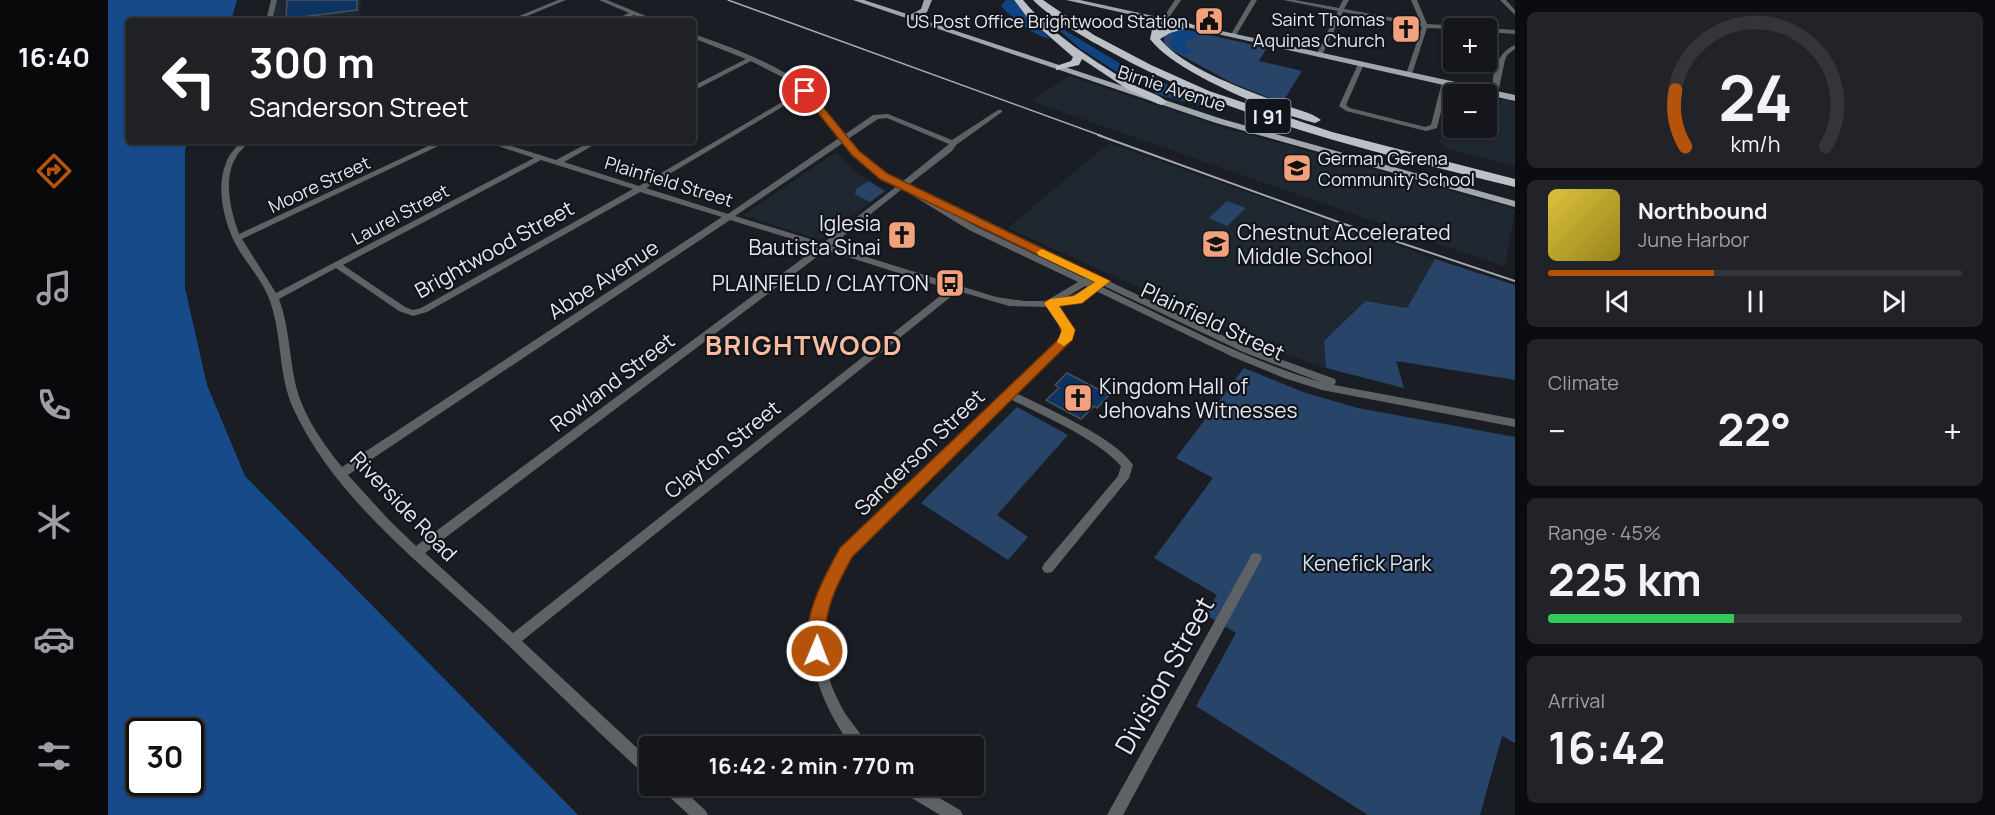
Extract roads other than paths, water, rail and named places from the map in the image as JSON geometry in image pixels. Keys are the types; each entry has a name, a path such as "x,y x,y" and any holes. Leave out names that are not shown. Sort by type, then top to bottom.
{"highway":[{"path":"1018,0 1030,15 1078,57 1075,63 1060,68"},
{"name":"I 91","path":"1054,0 1067,4 1111,38 1178,73 1242,98 1322,123 1515,172"},
{"name":"I 91","path":"1039,2 1113,52 1211,97 1316,131 1515,183"},
{"path":"1155,38 1164,21"},
{"path":"1155,38 1167,31 1189,26"},
{"path":"1056,37 1131,87 1162,102"},
{"path":"1155,38 1165,52 1221,82 1322,123"}],"main road":[{"name":"Birnie Avenue","path":"857,0 1236,126 1515,204"},
{"path":"911,18 923,11 928,0"},
{"path":"1089,0 1107,8"},
{"path":"1067,4 1107,8 1454,84"},
{"path":"1497,94 1515,98"}],"street":[{"path":"269,18 274,0"},
{"path":"518,18 563,0"},
{"path":"602,0 647,18"},
{"path":"1164,21 1178,0"},
{"path":"1233,36 1254,0"},
{"path":"1286,0 1425,26 1443,27"},
{"path":"1319,55 1346,0"},
{"path":"1409,75 1425,26 1414,0"},
{"path":"1503,0 1515,13"},
{"path":"622,18 633,13"},
{"path":"1497,31 1515,32"},
{"name":"Plainfield Street","path":"696,37 783,74 805,91 843,138 871,167 972,228 1100,284 1301,381 1515,423"},
{"path":"1497,84 1502,55 1515,47"},
{"path":"696,87 751,59"},
{"path":"1361,64 1342,101 1344,108 1430,129 1434,126 1445,82"},
{"name":"Brightwood Street","path":"337,265 399,308 409,312 418,312 441,302 639,189 805,91"},
{"name":"Rowland Street","path":"417,552 825,247 949,149 953,142 1000,111"},
{"name":"Abbe Avenue","path":"342,473 813,161 843,138 883,115 953,142"},
{"name":"Riverside Road","path":"243,144 234,155 228,171 228,201 237,238 273,298 279,313 289,376 296,403 308,425 362,498 639,760"},
{"name":"Moore Street","path":"237,238 439,144"},
{"name":"Plainfield Street","path":"496,144 1003,301 1050,303 1078,300 1100,284"},
{"path":"556,163 591,144"},
{"name":"Laurel Street","path":"273,298 540,158"},
{"path":"1050,303 1089,279"},
{"name":"Clayton Street","path":"512,641 956,288"},
{"name":"Sanderson Street","path":"853,736 836,712 821,675 817,651 818,623 824,592 830,578 846,552 857,540 1068,337 1069,330 1065,321 1050,303"},
{"path":"1010,394 1104,446 1123,458 1127,465 1123,478 1048,568"},
{"name":"Division Street","path":"1115,815 1256,558"},
{"path":"679,796 700,815"},
{"path":"922,796 955,815"}],"railway":[{"path":"728,0 1102,136"},
{"path":"1098,135 1344,224 1515,281"}],"place":[{"name":"US Post Office Brightwood Station","path":"1209,21"},
{"name":"Saint Thomas Aquinas Church","path":"1406,29"},
{"name":"German Gerena Community School","path":"1297,168"},
{"name":"Iglesia Bautista Sinai","path":"902,235"},
{"name":"Chestnut Accelerated Middle School","path":"1216,244"},
{"name":"PLAINFIELD / CLAYTON","path":"950,283"},
{"name":"Kingdom Hall of Jehovahs Witnesses","path":"1078,398"}],"district":[{"name":"BRIGHTWOOD","path":"804,344"}],"park label":[{"name":"Kenefick Park","path":"1367,563"}]}
